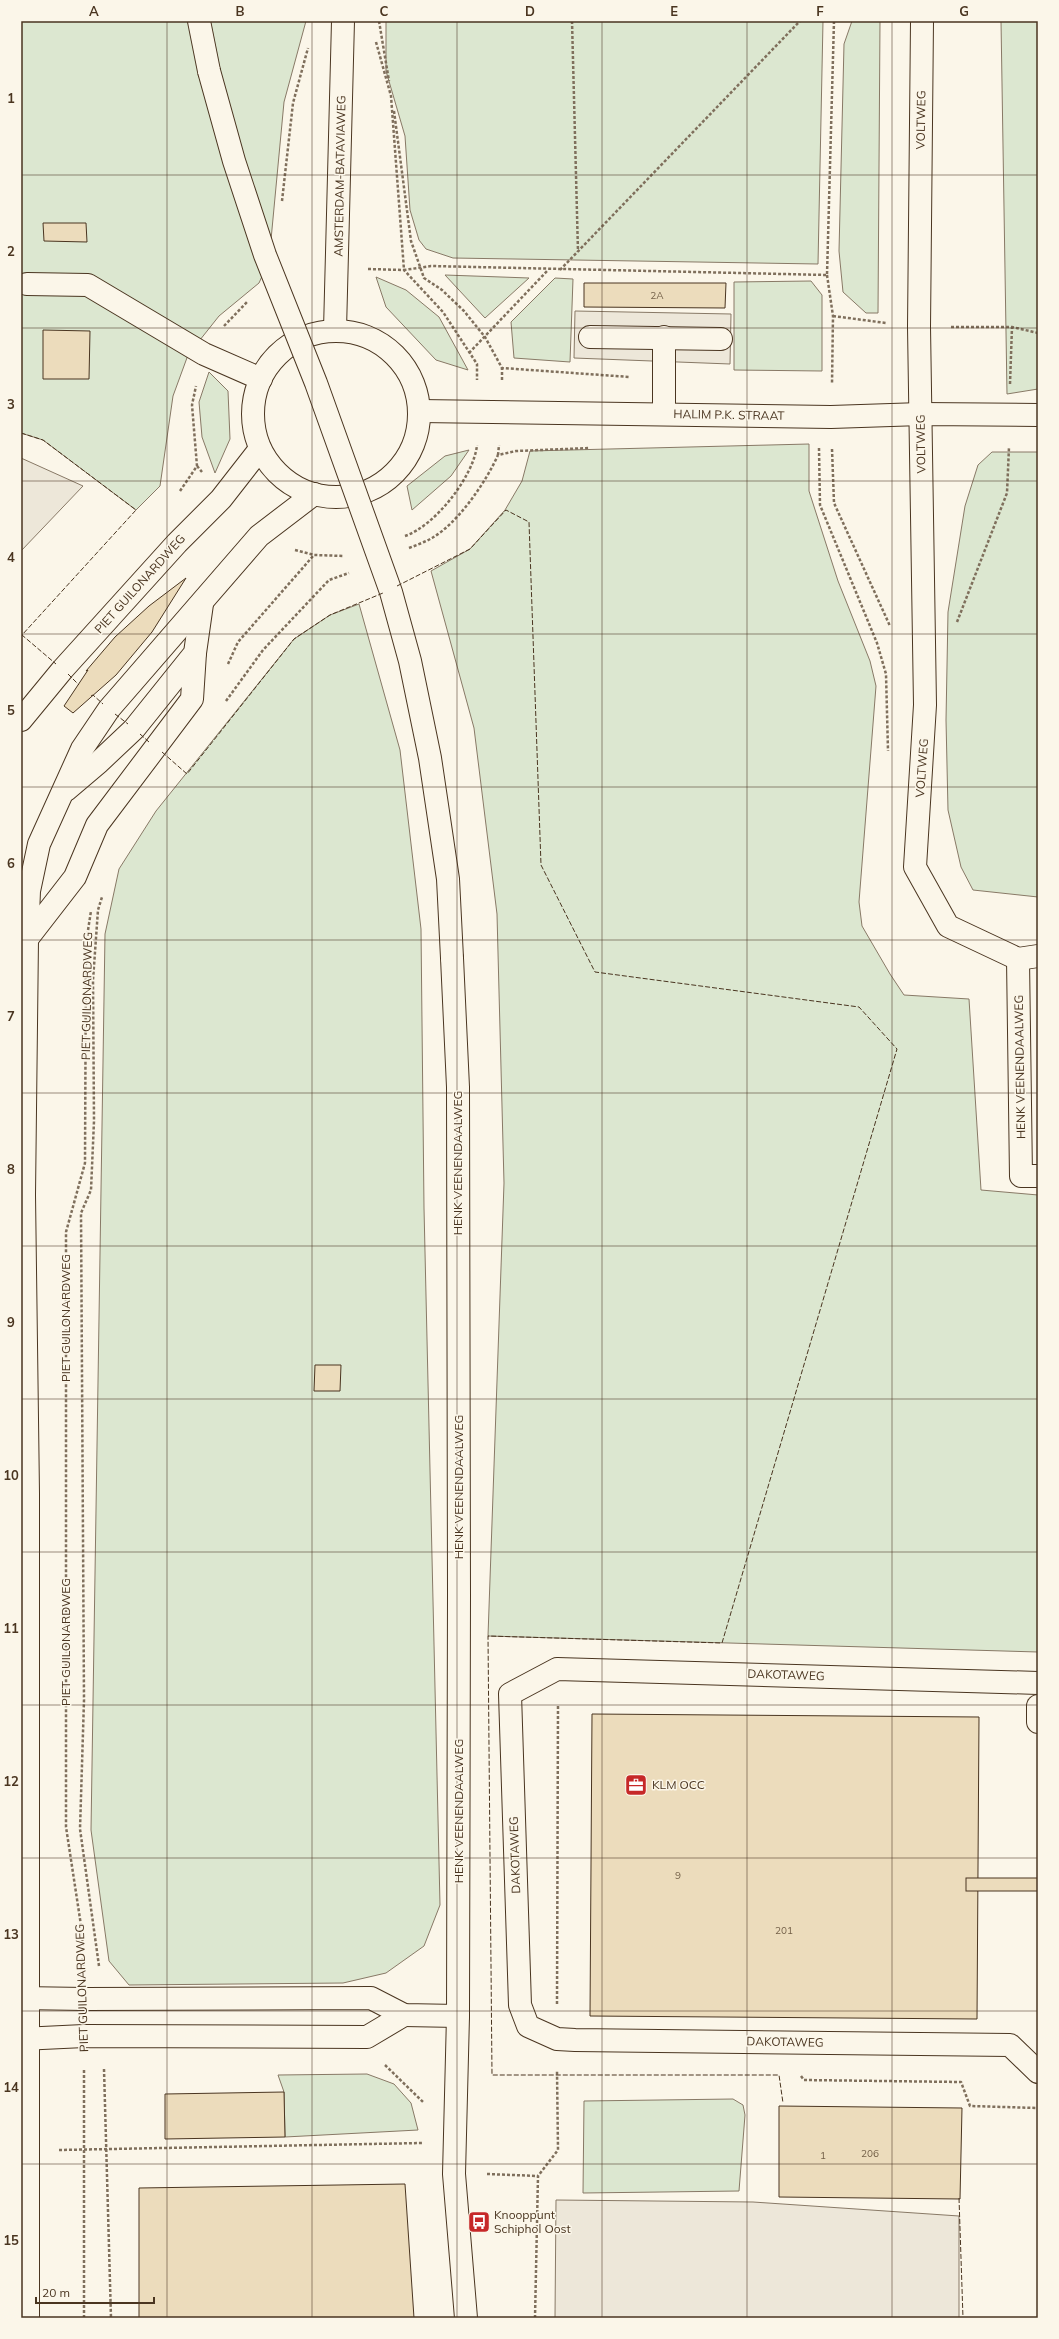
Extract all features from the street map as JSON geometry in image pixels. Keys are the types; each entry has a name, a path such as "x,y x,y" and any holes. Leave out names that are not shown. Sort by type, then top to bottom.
{"street":[{"name":"HENK VEENENDAALWEG","path":"199,21 209,71 234,161 265,255 316,383 388,585 410,661 430,758 448,879 458,1087 458,2016 454,2174 466,2318"},
{"name":"AMSTERDAM-BATAVIAWEG","path":"335,330 343,21"},
{"name":"VOLTWEG","path":"922,21 919,327 926,705 915,867 948,926 1028,958"},
{"path":"27,284 88,285 204,354 261,379"},
{"path":"335,330 367,336 394,353 413,380 420,411 415,442 399,469 375,488 345,497 314,494 282,478 260,449 254,426 254,402 261,379 279,353 305,336 335,330"},
{"path":"590,337 721,339"},
{"path":"664,337 664,414"},
{"name":"HALIM P.K. STRAAT","path":"420,411 831,417 920,414 1038,415"},
{"name":"PIET GUILONARDWEG","path":"21,720 73,658 177,543 221,499 260,449"},
{"path":"28,2318 24,2277 24,1195 27,939 29,891 39,844 82,749 109,709 202,604 259,536 314,494"},
{"path":"27,939 75,877 97,825 192,699 202,604"},
{"path":"62,793 99,762 134,729 196,653"},
{"name":"HENK VEENENDAALWEG","path":"1028,958 1030,1176"},
{"name":"DAKOTAWEG","path":"1038,1683 557,1669 510,1694 520,2005 528,2026 557,2039 1010,2045 1038,2072"},
{"path":"1038,1706 1038,1722"},
{"path":"24,1998 371,1998 404,2015 458,2016"},
{"path":"25,2039 94,2037 367,2037 404,2015"}],"path":[{"path":"378,21 400,146 411,241 424,278 442,290 464,311 485,337 502,368 630,377"},
{"path":"572,21 578,252"},
{"path":"560,270 800,21"},
{"path":"834,21 827,275 833,316 831,417 834,503 893,633"},
{"path":"374,36 391,96 404,270 431,266 548,270 827,275"},
{"path":"282,203 293,103 310,43"},
{"path":"469,353 548,270"},
{"path":"956,624 1007,493 1012,327"},
{"path":"819,440 820,504 877,643 886,674 888,759"},
{"path":"406,550 433,538 462,511 487,478 498,455 516,451 596,448"},
{"path":"226,669 238,642 314,555"},
{"path":"225,702 263,650 330,580 352,572"},
{"path":"94,1999 80,1830 84,1700 81,1213 91,1190 94,1121 93,980 98,910 105,890"},
{"name":"PIET GUILONARDWEG","path":"92,908 86,943 85,1162 66,1232 66,1827 94,1999"},
{"path":"535,2318 538,2176 558,2150 558,1703"},
{"path":"94,2037 108,2150 111,2318"},
{"name":"PIET GUILONARDWEG","path":"84,2318 84,2150 94,2037"},
{"path":"381,2061 423,2102 424,2108"},
{"path":"84,2150 425,2143"}],"green space":[{"path":"21,21 306,21 284,102 269,261 259,283 219,316 188,355 173,396 160,486 136,510 43,440 21,433"},
{"path":"386,21 823,21 818,264 453,258 426,249 419,240 410,210 405,136 386,71"},
{"path":"852,21 880,21 878,313 866,313 843,292 839,251 844,44"},
{"path":"1001,21 1038,21 1038,389 1007,394"},
{"path":"445,275 529,278 485,318"},
{"path":"376,277 406,290 439,317 468,370 436,360 386,307"},
{"path":"555,278 573,279 570,362 514,358 511,322"},
{"path":"811,281 822,295 822,371 734,370 734,282"},
{"path":"209,372 228,391 230,439 215,473 202,437 199,402"},
{"path":"809,444 809,491 838,581 870,661 876,686 859,902 862,926 904,995 969,999 981,1190 1038,1195 1038,1652 488,1636 504,1183 497,914 474,728 431,571 470,549 505,510 522,481 530,451"},
{"path":"469,450 451,476 412,510 407,486 445,456"},
{"path":"992,452 1038,452 1038,897 973,890 961,867 948,810 946,720 948,612 965,506 978,465"},
{"path":"359,604 400,750 421,929 424,1208 440,1905 424,1946 386,1973 343,1983 129,1985 109,1961 91,1830 105,934 119,869 156,811 294,639 330,615"},
{"path":"367,2074 394,2084 411,2103 418,2130 285,2137 284,2092 278,2075"},
{"path":"733,2099 743,2105 745,2115 739,2191 583,2193 584,2101"}],"shaded area":[{"path":"575,311 731,314 730,364 574,358"},
{"path":"21,458 83,486 21,551"},
{"path":"556,2200 753,2202 959,2216 959,2318 555,2318"}],"building":[{"path":"43,223 86,223 87,242 44,241"},
{"path":"584,283 726,283 725,308 584,307"},
{"path":"43,330 90,331 89,379 43,379"},
{"path":"186,578 152,632 116,675 73,713 64,706 88,670 86,671 115,637 149,606"},
{"path":"315,1365 341,1365 340,1391 314,1391"},
{"path":"592,1714 979,1717 977,2019 590,2016"},
{"path":"966,1878 1038,1878 1038,1891 966,1891"},
{"path":"284,2092 285,2137 165,2139 165,2094"},
{"path":"779,2106 962,2108 960,2199 779,2197"},
{"path":"405,2184 414,2318 139,2318 139,2188"}],"fence":[{"path":"21,433 43,440 136,510 22,635 56,664"},
{"path":"397,586 470,549 506,510 529,522 541,865 595,972 859,1007 897,1049 722,1643 488,1636 492,2075 779,2075 783,2103"},
{"path":"162,752 187,774 294,639 330,615 383,593"},
{"path":"68,674 79,685"},
{"path":"91,696 93,695 103,704"},
{"path":"115,714 128,724"},
{"path":"140,734 149,742"},
{"path":"959,2198 963,2318"}],"place":[{"name":"KLM OCC","path":"636,1785"},
{"name":"Knooppunt Schiphol Oost","path":"479,2222"}]}
